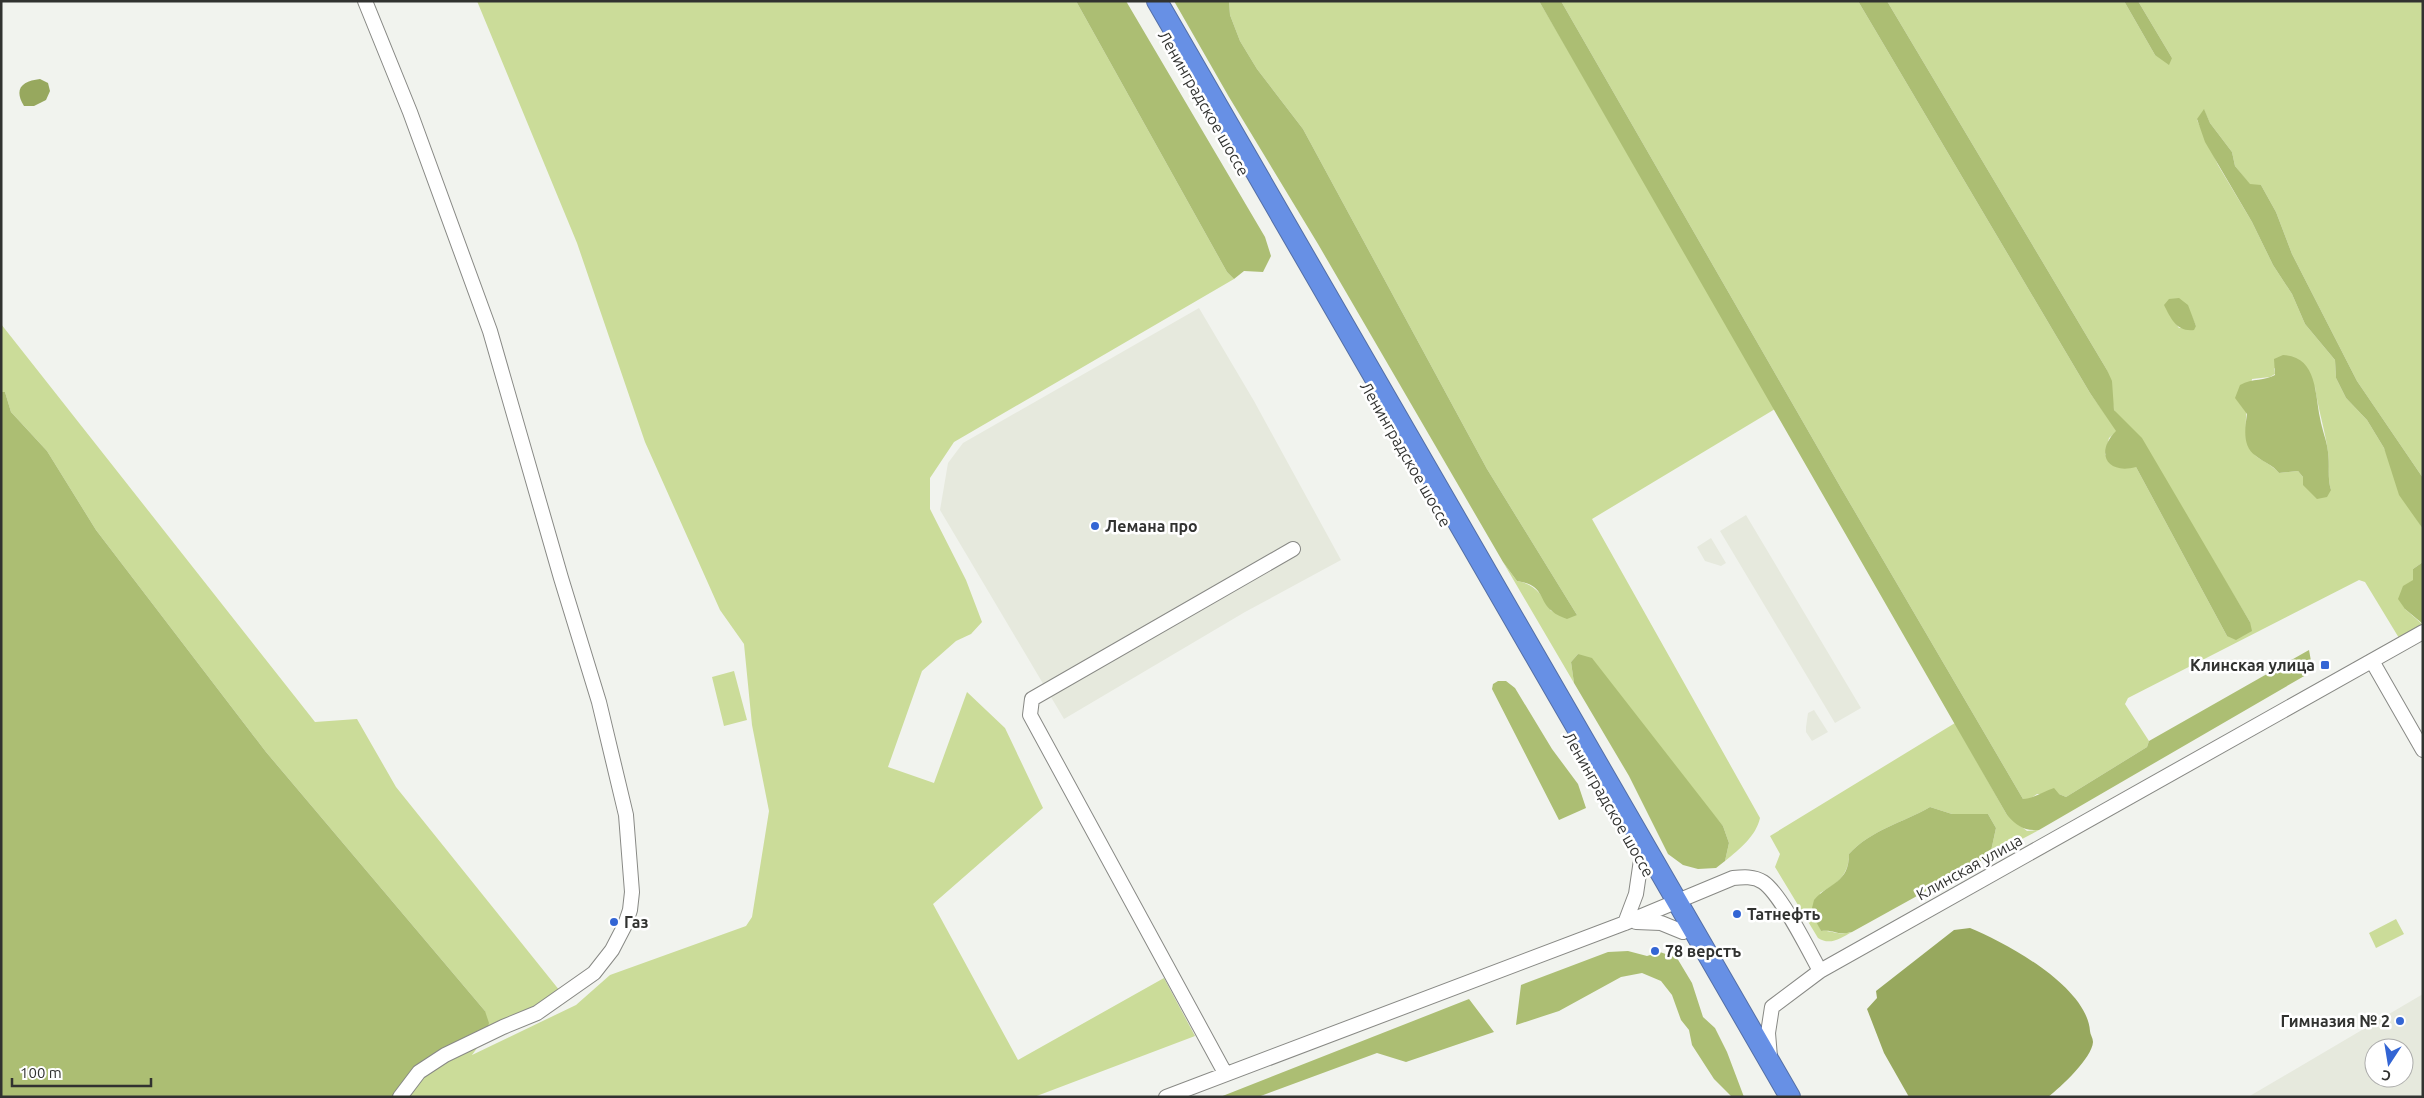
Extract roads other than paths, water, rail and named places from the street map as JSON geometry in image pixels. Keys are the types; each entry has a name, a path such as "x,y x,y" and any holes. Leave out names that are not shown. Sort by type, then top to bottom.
{"highway":[{"name":"Ленинградское шоссе","path":"1145,1 1641,860 1674,903"},
{"name":"Ленинградское шоссе","path":"1158,1 1557,695 1674,903"},
{"path":"1674,903 1684,932 1778,1097"},
{"path":"1674,903 1790,1097"}],"street":[{"path":"365,1 410,112 493,341 561,578 599,702 626,815 632,892 630,910 624,925 612,950 594,973 537,1013 503,1026 445,1056 419,1072 400,1097"},
{"path":"1226,1073 1030,715 1032,699 1293,549"},
{"name":"Клинская улица","path":"1771,1063 1768,1032 1772,1008 1820,971 2423,632"},
{"path":"2372,661 2423,750"},
{"path":"1625,923 1636,894 1641,860"},
{"path":"1166,1097 1625,923 1733,878 1749,877 1764,882 1780,903 1820,971"},
{"path":"1625,923 1652,921 1684,932"}],"place":[{"name":"Лемана про","path":"1095,526"},
{"name":"Клинская улица","path":"2325,665"},
{"name":"Татнефть","path":"1737,914"},
{"name":"Газ","path":"614,922"},
{"name":"78 верстъ","path":"1655,951"},
{"name":"Гимназия № 2","path":"2400,1021"}]}
